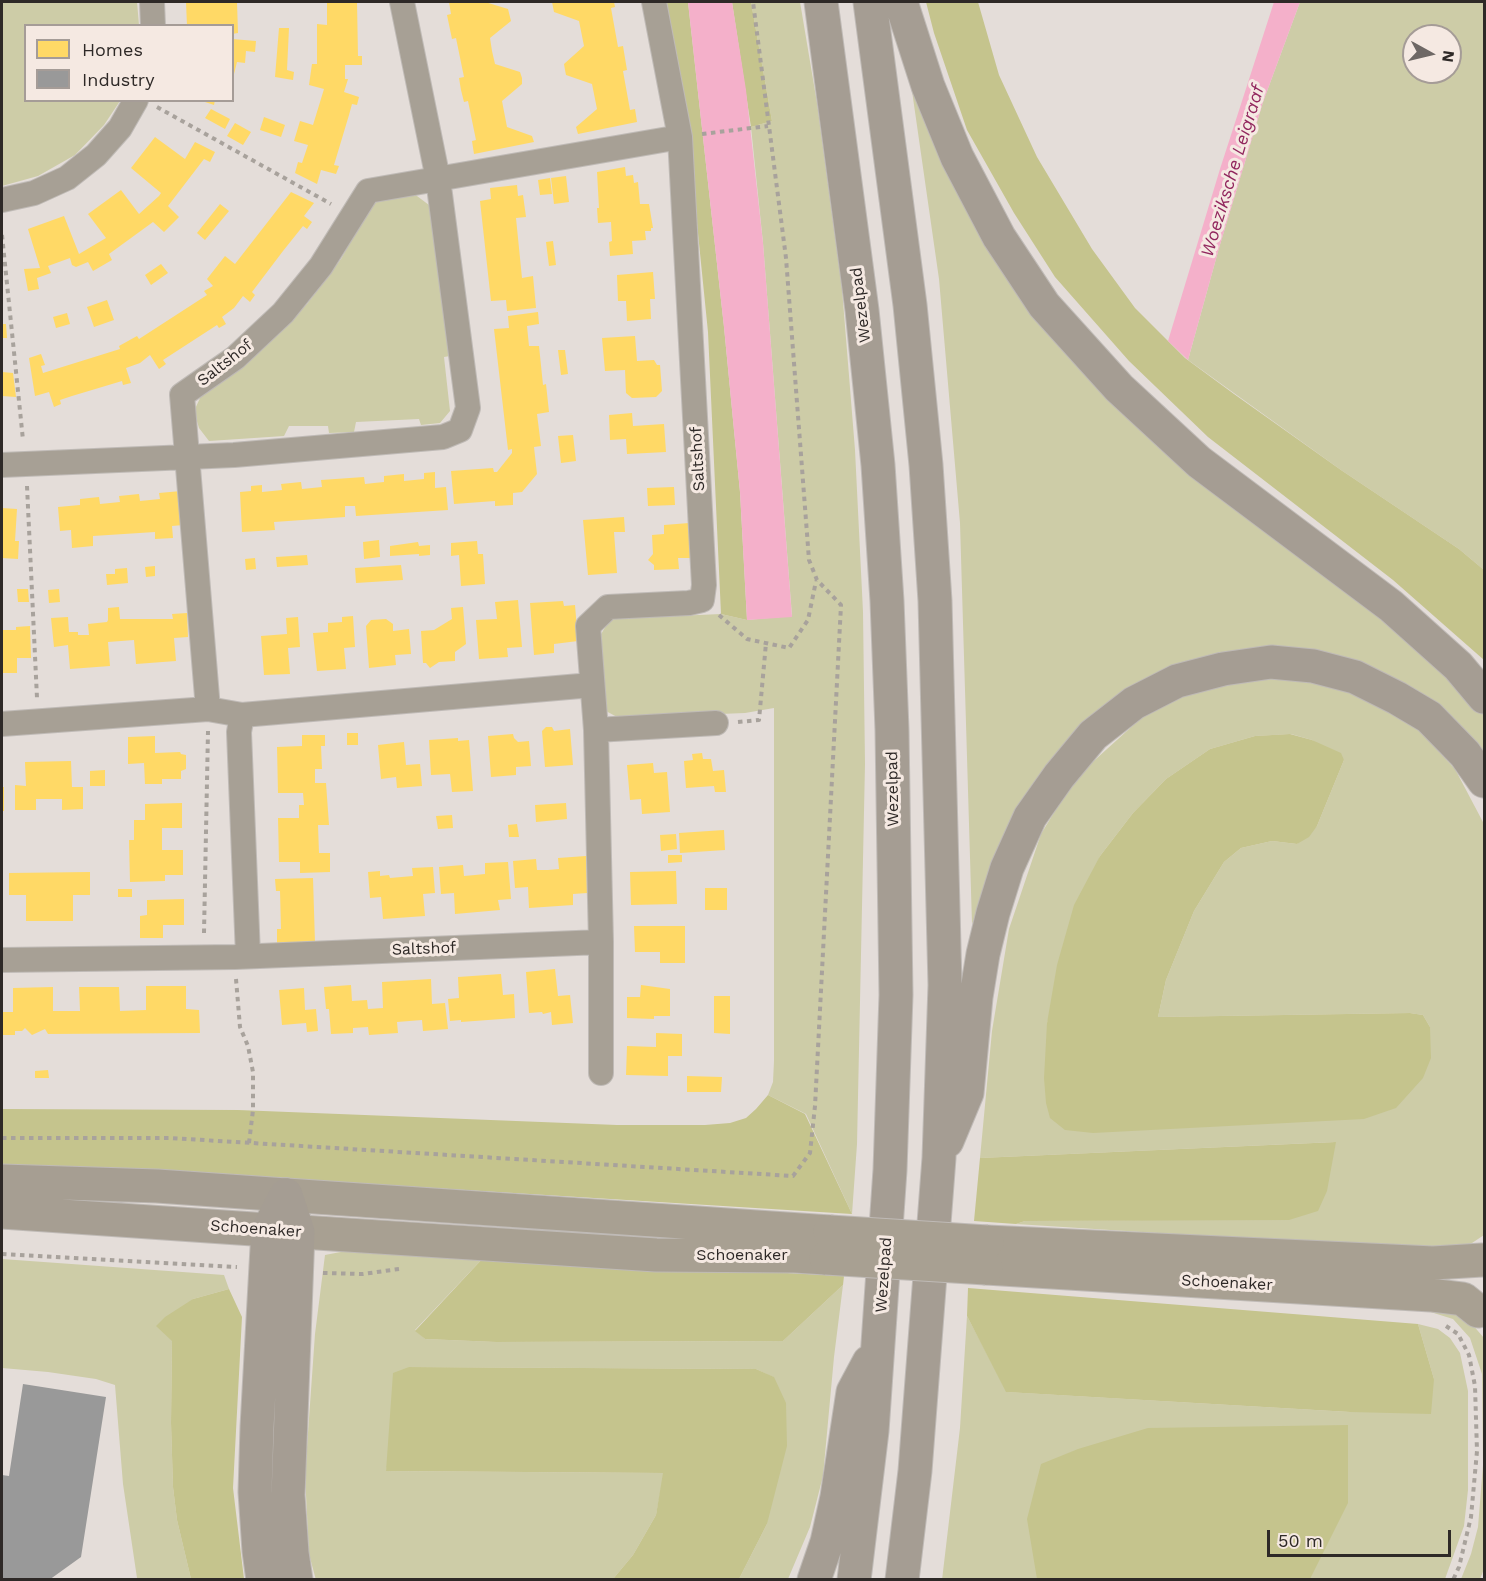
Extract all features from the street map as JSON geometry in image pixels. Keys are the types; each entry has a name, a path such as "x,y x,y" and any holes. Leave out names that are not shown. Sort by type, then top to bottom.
{"highway":[{"name":"Wezelpad","path":"821,2 862,310 878,465 887,601 896,995 890,1170 880,1341 871,1442 854,1580"},
{"path":"870,2 910,305 926,465 935,601 945,985 939,1158 915,1471 902,1580"},
{"path":"902,2 925,77 957,157 999,237 1044,305 1119,388 1198,462 1391,606 1458,666 1485,697"},
{"path":"939,1158 967,1093 975,1006 983,954 993,913 1008,868 1030,817 1059,776 1093,735 1134,703 1177,681 1223,669 1271,662 1313,666 1355,677 1398,698 1429,717 1465,753 1485,782"},
{"path":"263,1580 255,1492 256,1426 286,1195"},
{"path":"283,1231 288,1495 296,1580"},
{"path":"814,1580 827,1542 837,1497 853,1392 880,1341"}],"main road":[{"name":"Schoenaker","path":"2,1181 157,1186 286,1195 828,1245 986,1255 1431,1295 1463,1299 1481,1316"},
{"name":"Schoenaker","path":"2,1212 656,1255 795,1256 828,1245"},
{"name":"Schoenaker","path":"986,1255 1433,1263 1483,1258"},
{"path":"1481,1316 1473,1293 1475,1276 1483,1258"}],"street":[{"path":"152,2 153,24"},
{"path":"2,465 187,458 443,437 460,430 468,408 438,179 402,2"},
{"name":"Saltshof","path":"654,2 680,137 704,585 702,600"},
{"path":"2,200 34,193 67,178 96,155 146,103"},
{"name":"Saltshof","path":"208,709 182,395 236,358 283,313 321,266 368,191 680,137"},
{"path":"601,1073 601,942 596,730 588,626 608,607 689,603 702,600"},
{"path":"2,724 208,709 242,715 592,685"},
{"path":"241,956 239,732 242,715"},
{"path":"596,730 716,723"},
{"name":"Saltshof","path":"2,960 241,956 601,942"}],"path":[{"path":"2,1138 170,1138 793,1176 810,1153 815,1106 840,605 817,580 809,560 786,258 753,2"},
{"path":"146,103 352,215"},
{"path":"680,137 768,126"},
{"path":"702,600 747,639 789,648 808,620 817,580"},
{"path":"716,723 759,720 766,644"},
{"path":"204,957 208,709"},
{"path":"241,956 240,1027 248,1046 253,1072 253,1110 249,1143"},
{"path":"1453,1580 1459,1567 1471,1517 1477,1451 1475,1386 1469,1355"}],"green space":[{"path":"2,2 137,2 139,24 24,24 24,102 119,102 104,125 75,155 38,176 2,186"},
{"path":"751,2 800,2 817,103 842,289 855,450 863,612 865,764 857,1144 852,1214 806,1114 768,1095 773,1082 774,1061 774,708 745,713 619,718 604,710 600,636 610,619 721,614 747,620 792,616 763,243 751,127 772,121"},
{"path":"1300,2 1484,2 1484,570 1459,549 1341,470 1188,360 1263,102"},
{"path":"911,84 1025,291 1280,529 1484,709 1484,753 1437,703 1377,669 1327,653 1268,649 1209,655 1141,681 1000,854 972,924 960,523 939,279"},
{"path":"413,193 429,205 450,356 444,357 450,411 440,423 421,425 419,419 356,422 354,432 329,433 328,426 289,426 284,436 209,441 199,428 194,411 201,396 242,368 307,304 341,259 370,207 383,197"},
{"path":"1254,674 1302,675 1361,693 1415,726 1455,769 1484,824 1484,1235 1466,1247 1441,1251 1016,1224 1025,1221 1143,1220 1335,1142 980,1158 992,1031 1009,929 1041,834 1075,778 1149,711 1194,689","holes":["1291,734 1312,740 1344,760 1317,826 1297,844 1272,841 1241,848 1224,862 1194,911 1166,980 1158,1017 1410,1013 1423,1015 1430,1027 1047,1023 1100,856 1133,813 1166,779 1210,749 1255,736"]},
{"path":"356,1249 484,1257 415,1330 425,1339 497,1342 783,1341 843,1285 823,1476 810,1527 788,1579 739,1579 767,1524 773,1377 756,1369 409,1367 386,1471 664,1473 656,1515 633,1555 613,1579 316,1580 309,1554 305,1475 315,1334 325,1255"},
{"path":"2,1259 224,1275 229,1289 193,1299 172,1341 173,1487 177,1520 191,1579 136,1579 123,1484 115,1385 96,1379 2,1368"},
{"path":"1033,1277 1301,1292 1452,1306 1465,1316 1484,1338 1484,1569 1480,1579 1461,1579 1478,1527 1483,1465 1482,1374 1470,1338 1453,1319 1424,1310 1270,1296 1037,1281"},
{"path":"967,1316 1007,1392 1350,1412 1434,1379 1418,1324 1438,1329 1450,1338 1460,1353 1468,1391 1468,1490 1464,1526 1445,1579 942,1580 960,1428"}],"shaded area":[{"path":"664,2 688,2 740,492 747,620 721,614 708,332 686,115"},
{"path":"732,2 751,2 772,121 751,127"},
{"path":"926,2 978,2 999,75 1037,157 1092,249 1135,308 1185,358 1341,470 1459,549 1484,570 1484,660 1393,580 1208,437 1129,361 1055,277 1014,213 967,130 934,33"},
{"path":"1290,734 1312,740 1341,753 1344,760 1317,826 1309,837 1297,844 1272,841 1241,848 1224,862 1194,911 1166,980 1158,1017 1410,1013 1423,1015 1430,1027 1431,1058 1423,1078 1396,1108 1364,1119 1093,1133 1065,1130 1050,1118 1046,1103 1044,1078 1047,1023 1057,965 1074,905 1100,856 1133,813 1166,779 1210,749 1255,736"},
{"path":"768,1095 805,1114 852,1214 191,1173 2,1167 2,1109 238,1110 617,1125 705,1125 730,1123 746,1118"},
{"path":"1336,1142 1327,1191 1318,1211 1289,1220 1025,1221 1016,1224 974,1221 980,1158"},
{"path":"484,1257 844,1276 843,1285 783,1341 496,1342 425,1339 415,1331"},
{"path":"968,1288 1418,1324 1434,1379 1431,1414 1350,1412 1006,1392 967,1316"},
{"path":"229,1289 242,1317 233,1488 244,1579 191,1579 177,1520 173,1487 172,1341 156,1326 165,1317 193,1299"},
{"path":"409,1367 756,1369 774,1377 786,1403 787,1446 767,1524 739,1579 613,1579 633,1555 656,1515 663,1473 386,1471 393,1373"},
{"path":"1348,1425 1348,1503 1310,1579 1037,1579 1027,1519 1041,1464 1078,1449 1148,1428"}],"water":[{"path":"688,2 732,2 746,90 763,243 792,617 747,620 740,492"},
{"name":"Woeziksche Leigraaf","path":"1274,2 1300,2 1263,102 1188,360 1168,341"}],"building: Homes":[{"path":"186,2 237,2 238,33 234,34 234,24 187,24"},
{"path":"327,2 357,2 358,56 362,56 362,65 345,65 345,79 348,79 344,92 359,97 357,105 352,104 334,165 339,166 336,174 321,170 317,184 295,173 298,162 302,163 308,145 294,141 300,121 313,125 324,89 309,85 312,64 317,64 317,24 327,25"},
{"path":"449,2 485,2 508,9 511,21 490,38 492,51 495,64 520,72 522,78 522,84 502,101 507,127 532,136 534,142 474,154 472,141 476,140 468,101 464,102 461,90 459,78 464,77 456,38 452,39 447,15 451,14"},
{"path":"552,2 614,2 615,7 611,8 618,47 623,46 627,70 623,71 630,110 635,109 637,122 578,134 576,127 597,109 592,84 566,75 564,64 584,46 579,21 554,12"},
{"path":"279,28 289,28 287,70 294,72 293,80 275,77"},
{"path":"234,39 256,41 255,52 246,51 245,63 237,62 234,74"},
{"path":"211,109 230,119 225,129 205,118"},
{"path":"264,117 285,125 281,137 260,130"},
{"path":"235,123 251,132 243,145 227,136"},
{"path":"155,137 185,159 195,142 215,152 210,162 204,159 168,206 179,217 164,232 153,222 109,254 112,260 93,271 88,262 76,267 72,265 70,258 48,266 51,273 37,278 39,289 28,291 24,269 40,268 28,229 64,216 79,254 106,238 88,214 121,190 139,214 159,196 161,193 131,168"},
{"path":"625,167 626,176 633,175 634,183 638,182 640,204 649,204 653,228 651,231 645,231 646,240 632,241 633,254 610,256 611,222 598,223 597,172"},
{"path":"566,176 569,202 554,204 551,178"},
{"path":"550,178 552,194 540,195 538,180"},
{"path":"517,185 518,196 523,195 526,217 516,218 522,278 533,276 536,308 507,311 506,300 491,301 480,201 491,199 490,188"},
{"path":"291,192 314,203 304,216 312,222 307,229 303,226 283,251 252,292 255,295 250,302 243,296 234,308 222,317 226,324 219,328 217,325 163,360 166,364 159,369 150,355 140,363 126,368 131,383 123,385 122,381 72,396 60,400 61,404 54,407 49,392 35,396 29,358 41,354 45,365 41,366 43,373 120,349 119,346 137,336 139,339 207,295 204,291 213,286 207,279 225,256 235,264"},
{"path":"220,204 229,211 205,240 197,233"},
{"path":"553,241 556,265 549,266 546,242"},
{"path":"161,264 168,273 151,285 145,275"},
{"path":"653,272 655,299 650,299 651,319 627,321 626,301 618,301 617,275"},
{"path":"107,300 114,320 94,327 87,307"},
{"path":"538,312 539,324 527,326 529,346 539,346 543,385 546,384 549,412 537,414 541,446 534,447 537,474 522,492 513,493 513,505 495,506 495,501 454,504 451,471 493,468 494,472 497,472 512,453 512,449 508,450 494,329 509,328 508,316"},
{"path":"67,313 70,324 56,328 53,317"},
{"path":"2,324 6,324 7,338 2,338"},
{"path":"635,336 637,361 654,360 657,365 660,365 662,391 656,397 632,398 626,393 625,370 605,371 602,338"},
{"path":"558,350 565,350 568,374 561,375"},
{"path":"2,372 13,373 16,397 2,396"},
{"path":"632,413 633,426 664,424 666,452 627,454 626,439 610,440 609,415"},
{"path":"573,435 576,461 561,463 558,436"},
{"path":"435,472 435,488 446,487 448,510 356,516 355,506 345,506 345,517 274,522 275,530 242,532 240,492 251,491 251,486 262,485 262,492 282,490 281,484 301,482 302,489 322,487 321,480 364,477 365,484 384,482 384,476 404,474 404,481 424,479 424,473"},
{"path":"674,487 675,505 648,506 647,488"},
{"path":"181,491 183,525 172,526 173,538 155,539 155,532 93,536 93,546 72,548 71,530 60,531 58,507 80,505 80,499 99,497 100,504 120,502 119,496 139,494 140,501 160,499 159,493"},
{"path":"2,508 17,509 15,541 19,541 18,559 2,558"},
{"path":"624,517 625,532 614,532 617,573 588,575 583,520"},
{"path":"689,523 691,558 678,558 679,569 654,570 654,565 648,560 653,554 652,535 664,534 664,525"},
{"path":"379,540 380,557 364,559 363,542"},
{"path":"477,541 478,554 483,554 485,584 461,586 459,555 451,556 451,543"},
{"path":"418,542 419,546 430,545 430,555 390,556 390,546"},
{"path":"307,555 308,565 277,567 276,557"},
{"path":"255,558 256,569 246,570 245,559"},
{"path":"401,565 403,580 356,583 355,568"},
{"path":"155,566 155,576 146,577 145,567"},
{"path":"127,568 128,583 107,585 106,574 115,574 115,569"},
{"path":"17,589 28,589 29,602 18,602"},
{"path":"59,589 60,602 49,603 48,590"},
{"path":"518,600 522,647 507,648 508,657 479,659 476,620 497,619 495,602"},
{"path":"563,601 564,606 575,605 578,641 554,644 554,653 534,655 530,603"},
{"path":"119,607 120,619 173,619 172,614 187,613 188,637 174,638 176,661 136,664 134,640 108,642 110,666 70,669 68,645 54,647 51,618 68,617 69,632 89,635 88,624 107,622 108,608"},
{"path":"463,607 466,644 455,652 455,661 439,662 430,668 423,663 421,631 434,630 452,619 451,608"},
{"path":"353,616 355,647 344,648 346,669 317,671 313,633 328,632 328,623 342,622 342,617"},
{"path":"298,617 300,647 288,648 290,674 264,675 261,636 287,634 286,618"},
{"path":"386,619 393,624 393,631 409,629 411,654 395,655 396,665 369,668 366,626 371,620"},
{"path":"30,626 31,658 17,658 17,673 2,673 2,630 16,630 16,627"},
{"path":"546,727 552,727 554,731 570,729 573,765 545,767 542,731"},
{"path":"347,733 358,733 358,745 347,745"},
{"path":"513,734 518,742 529,741 531,766 516,767 516,775 491,777 488,736"},
{"path":"302,735 325,735 325,746 321,746 322,769 315,769 315,783 326,783 329,825 318,825 319,853 330,853 330,872 300,873 300,862 279,862 278,818 299,818 299,805 304,805 303,793 278,793 277,747 302,746"},
{"path":"155,736 155,753 180,752 186,755 186,769 181,771 181,779 162,779 162,784 145,784 144,763 128,764 128,737"},
{"path":"458,738 458,741 469,740 473,791 452,792 450,774 431,775 429,740"},
{"path":"404,742 406,765 420,764 422,786 397,788 396,777 381,779 378,745"},
{"path":"702,753 703,759 711,759 713,771 724,770 726,792 715,792 714,786 686,788 684,761 693,760 692,754"},
{"path":"71,761 72,787 83,787 83,809 62,810 62,799 36,799 36,810 15,810 15,785 26,786 25,762"},
{"path":"653,763 654,773 667,772 670,812 642,814 641,799 630,800 627,765"},
{"path":"105,770 105,786 90,786 90,771"},
{"path":"2,787 4,787 4,811 2,811"},
{"path":"182,803 182,828 162,828 162,850 183,850 183,875 165,875 165,881 130,882 129,840 134,840 134,820 145,820 145,804"},
{"path":"566,803 567,819 536,822 535,805"},
{"path":"452,815 453,828 438,829 436,816"},
{"path":"517,824 519,837 509,837 508,825"},
{"path":"724,830 725,850 680,853 679,833"},
{"path":"676,834 677,849 661,851 660,835"},
{"path":"668,855 682,855 682,862 668,863"},
{"path":"586,856 587,893 573,894 573,905 529,908 528,887 515,888 513,861 536,859 537,870 548,870 559,869 558,858"},
{"path":"508,862 511,899 498,900 500,910 455,914 454,893 441,894 439,867 463,865 464,876 485,874 485,863"},
{"path":"433,867 435,893 423,894 425,916 383,919 381,897 370,898 368,872 380,871 380,876 389,875 390,878 413,876 412,868"},
{"path":"676,871 677,904 631,905 630,872"},
{"path":"90,872 90,895 73,895 73,921 26,921 26,895 9,895 9,873"},
{"path":"313,878 315,943 277,946 277,929 281,929 280,891 276,891 275,879"},
{"path":"705,888 727,888 727,910 705,910"},
{"path":"118,889 132,889 132,897 118,897"},
{"path":"184,899 184,925 163,925 163,938 140,938 140,916 147,915 147,900"},
{"path":"634,926 685,926 685,963 660,963 660,952 635,952"},
{"path":"555,969 558,996 570,995 573,1023 552,1025 551,1012 529,1013 526,972"},
{"path":"501,974 503,995 514,994 515,1018 450,1021 448,999 459,998 458,977"},
{"path":"431,979 432,1004 445,1003 448,1029 423,1031 422,1020 397,1022 398,1033 369,1035 368,1027 353,1028 353,1033 331,1034 324,987 351,985 352,1001 367,1000 368,1009 383,1008 382,982"},
{"path":"641,985 670,989 670,1016 654,1016 654,1019 627,1018 627,997 640,997"},
{"path":"146,986 186,986 186,1009 199,1010 200,1033 48,1034 45,1029 32,1035 25,1028 22,1031 15,1031 15,1035 2,1035 2,1012 13,1012 13,988 53,987 53,1011 80,1011 79,987 119,987 120,1011 146,1010"},
{"path":"304,988 305,1010 316,1009 318,1031 307,1032 306,1023 282,1025 279,990"},
{"path":"714,996 730,996 730,1034 714,1033"},
{"path":"656,1033 682,1034 682,1056 668,1056 668,1076 626,1075 627,1046 656,1047"},
{"path":"48,1070 49,1078 35,1078 35,1071"},
{"path":"687,1076 722,1077 721,1092 687,1092"}],"building: Industry":[{"path":"23,1384 106,1397 81,1557 49,1580 2,1580 2,1475 9,1476"}]}
